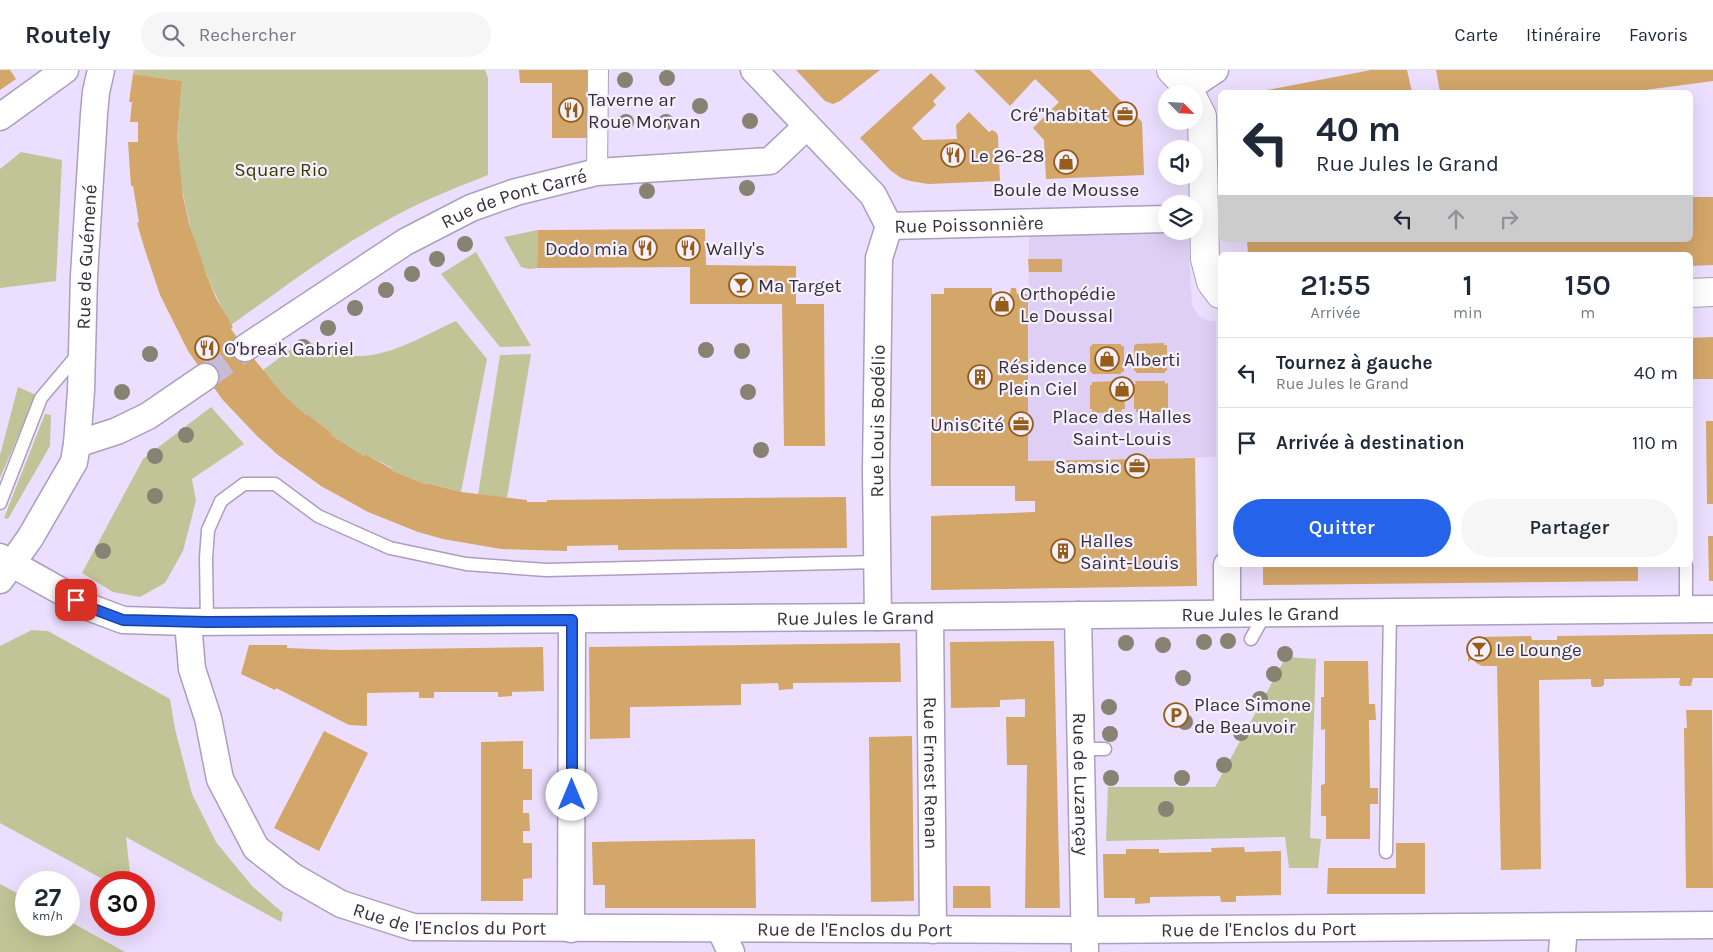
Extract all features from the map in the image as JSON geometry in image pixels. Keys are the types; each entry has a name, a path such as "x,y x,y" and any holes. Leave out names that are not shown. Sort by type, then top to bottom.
{"street":[{"path":"0,117 65,70"},
{"name":"Rue de Guémené","path":"78,444 84,276 94,114 101,70"},
{"path":"597,172 598,70"},
{"name":"Rue Poissonnière","path":"754,70 873,195 889,226 1158,219"},
{"path":"1191,85 1215,70"},
{"name":"Rue de Pont Carré","path":"245,348 405,242 471,208 516,192 597,172 770,161 806,126"},
{"path":"1200,195 1202,130"},
{"name":"Rue Louis Bodélio","path":"878,618 876,471 879,258 889,226"},
{"path":"1203,240 1209,276 1218,291"},
{"path":"1693,293 1713,292"},
{"path":"4,567 30,538 74,462 78,444 117,431 148,416 205,377"},
{"name":"Rue Jules le Grand","path":"4,567 91,608 123,620 197,622 878,618 1266,612 1713,609"},
{"path":"1227,567 1228,613"},
{"name":"Rue de Luzançay","path":"1078,615 1093,749 1085,941"},
{"name":"Rue Ernest Renan","path":"930,617 934,930"},
{"path":"571,929 572,620"},
{"name":"Rue de l'Enclos du Port","path":"197,622 192,669 208,718 220,779 256,848 292,876 341,904 413,927 934,930 1085,941 1563,940 1713,925"},
{"path":"720,929 731,952"}],"lane":[{"path":"0,504 41,398 82,348"},
{"path":"197,622 206,567 208,530 221,501 244,484 275,484 318,516 390,548 466,564 546,570 877,562"},
{"path":"1686,567 1686,609"},
{"path":"1386,852 1390,611"},
{"path":"1252,639 1266,612"}],"shaded area":[{"name":"Place des Halles Saint-Louis","path":"1029,223 1158,229 1158,240 1188,240 1192,306 1199,316 1210,321 1216,321 1216,457 1028,461"}],"green space":[{"name":"Square Rio","path":"134,70 485,70 488,78 488,175 445,192 390,218 321,261 231,325 205,270 187,213 177,146 182,81 133,74"},
{"path":"21,152 62,160 56,281 0,288 0,169"},
{"path":"538,230 537,268 521,267 504,237"},
{"path":"476,252 531,346 500,347 441,274"},
{"path":"456,321 487,359 461,492 428,483 427,485 391,470 392,468 365,454 364,456 331,435 332,433 306,415 283,394 263,370 305,339 326,350 345,355 364,356 400,347"},
{"path":"531,354 507,498 478,495 500,355"},
{"path":"18,387 36,395 0,478 0,455"},
{"path":"211,407 244,444 192,479 196,501 183,551 165,583 140,597 113,592 82,573 143,459"},
{"path":"45,414 51,415 50,446 8,519 4,518"},
{"path":"32,630 48,631 170,699 175,729 192,794 216,842 252,886 283,913 281,922 126,837 130,871 90,872 0,823 0,646"},
{"path":"1286,657 1316,659 1310,838 1321,839 1318,868 1289,868 1285,837 1106,841 1108,787 1215,787"},
{"path":"0,884 15,892 15,936 80,936 80,927 90,933 90,936 96,936 125,952 0,952"}],"building":[{"path":"0,70 10,70 16,79 0,90"},
{"name":"Taverne ar Roue Morvan","path":"519,70 589,70 590,138 552,138 552,83 520,83"},
{"path":"796,70 880,70 840,101 833,104 825,101"},
{"path":"974,70 1090,70 1142,122 1144,175 1046,179 1044,140 1033,128 1059,102 1035,79 1010,106"},
{"path":"1371,70 1407,70 1412,90 1267,90"},
{"path":"1436,70 1713,70 1713,81 1645,90 1440,90"},
{"path":"931,73 946,88 933,101 936,105 912,128 923,140 957,139 956,125 969,112 989,132 992,130 998,136 1000,181 928,184 910,181 901,178 890,170 860,138"},
{"path":"133,74 182,81 177,140 183,196 189,223 216,298 233,327 231,329 283,394 306,415 332,433 331,435 364,456 365,454 391,470 427,485 427,483 461,492 527,500 527,502 547,502 547,500 846,497 847,548 618,550 618,545 567,546 567,551 501,549 443,539 418,532 368,512 321,486 278,455 222,399 188,351 160,295 137,223 139,222 133,186 131,186 128,142 138,142 138,122 130,122 132,102 129,102"},
{"path":"1693,197 1713,197 1713,265 1693,266 1693,252 1248,252 1247,242 1693,242"},
{"path":"705,229 706,265 796,266 796,304 824,304 825,446 784,446 782,304 690,304 690,267 537,268 538,230"},
{"path":"1028,259 1062,259 1062,272 1029,272"},
{"name":"Halles Saint-Louis","path":"944,288 992,288 992,294 1010,294 1011,288 1016,288 1017,294 1028,294 1028,461 1195,458 1197,586 931,590 931,516 1035,512 1035,501 1015,501 1015,486 931,486 931,294 944,294"},
{"path":"1713,337 1713,379 1693,379 1693,338"},
{"path":"1164,343 1164,345 1167,345 1167,371 1165,373 1136,373 1134,371 1134,346 1136,344"},
{"name":"Alberti","path":"1092,344 1121,344 1121,346 1124,346 1124,372 1121,372 1121,374 1092,374 1090,372 1090,346"},
{"path":"1121,381 1121,384 1124,384 1125,409 1122,409 1121,412 1092,413 1092,409 1090,409 1090,385 1092,385 1092,382"},
{"path":"1135,381 1165,381 1165,384 1168,383 1168,408 1165,408 1165,412 1136,412 1136,409 1134,409"},
{"path":"1706,421 1713,421 1713,504 1707,504"},
{"path":"1708,536 1713,536 1713,581 1709,581"},
{"path":"1263,567 1638,567 1638,581 1263,585"},
{"path":"1713,634 1713,678 1693,678 1691,686 1681,686 1679,684 1680,678 1604,679 1604,685 1601,687 1593,687 1591,679 1539,680 1541,869 1501,870 1497,666 1482,666 1476,663 1473,658 1468,662 1468,650 1475,639 1480,637 1531,636 1532,640 1557,640 1557,636"},
{"path":"1054,641 1060,908 1025,908 1027,765 1007,765 1006,717 1025,717 1025,699 1000,700 1000,707 951,708 950,642"},
{"path":"900,643 901,682 793,683 793,689 779,690 778,683 741,684 741,705 630,707 630,738 590,739 589,647"},
{"path":"249,645 287,645 287,648 336,650 543,647 544,691 512,692 512,696 498,697 498,692 434,692 434,698 419,698 419,692 367,693 367,726 349,725 276,688 275,690 241,674"},
{"path":"1324,661 1368,661 1369,704 1375,704 1376,720 1369,720 1370,788 1378,788 1378,804 1370,804 1370,839 1326,839 1326,816 1321,816 1321,785 1325,784 1325,729 1321,730 1321,697 1324,697"},
{"path":"1686,710 1712,710 1713,888 1686,888 1684,728 1687,728"},
{"path":"324,731 368,753 319,851 274,828"},
{"path":"912,736 914,901 871,902 869,737"},
{"path":"523,741 523,769 532,769 532,800 523,800 523,813 529,813 530,831 523,831 523,843 532,843 532,878 523,879 523,901 481,901 481,742"},
{"path":"755,839 756,908 605,908 605,885 593,885 592,842"},
{"path":"1396,843 1425,843 1425,894 1327,894 1328,868 1396,868"},
{"path":"1244,847 1245,852 1281,851 1281,895 1236,896 1236,902 1221,902 1220,896 1150,897 1150,903 1135,904 1135,898 1104,898 1103,854 1126,854 1126,849 1159,849 1159,853 1212,852 1211,848"},
{"path":"953,886 990,886 991,908 953,908"}],"tunnel":[{"path":"205,377 245,348"}],"place":[{"name":"Taverne ar Roue Morvan","path":"571,110"},
{"name":"Cré\"habitat","path":"1125,114"},
{"name":"Le 26-28","path":"953,155"},
{"name":"Boule de Mousse","path":"1066,162"},
{"name":"Dodo mia","path":"645,248"},
{"name":"Wally's","path":"688,248"},
{"name":"Ma Target","path":"741,285"},
{"name":"Orthopédie Le Doussal","path":"1002,304"},
{"name":"O'break Gabriel","path":"207,348"},
{"name":"Alberti","path":"1107,359"},
{"name":"Résidence Plein Ciel","path":"980,377"},
{"name":"Place des Halles Saint-Louis","path":"1122,389"},
{"name":"UnisCité","path":"1021,424"},
{"name":"Samsic","path":"1137,466"},
{"name":"Halles Saint-Louis","path":"1063,551"},
{"name":"Le Lounge","path":"1479,649"},
{"name":"Place Simone de Beauvoir","path":"1176,715"}],"route":[{"path":"76,600 123,620 207,622 572,620 572,795"}]}
